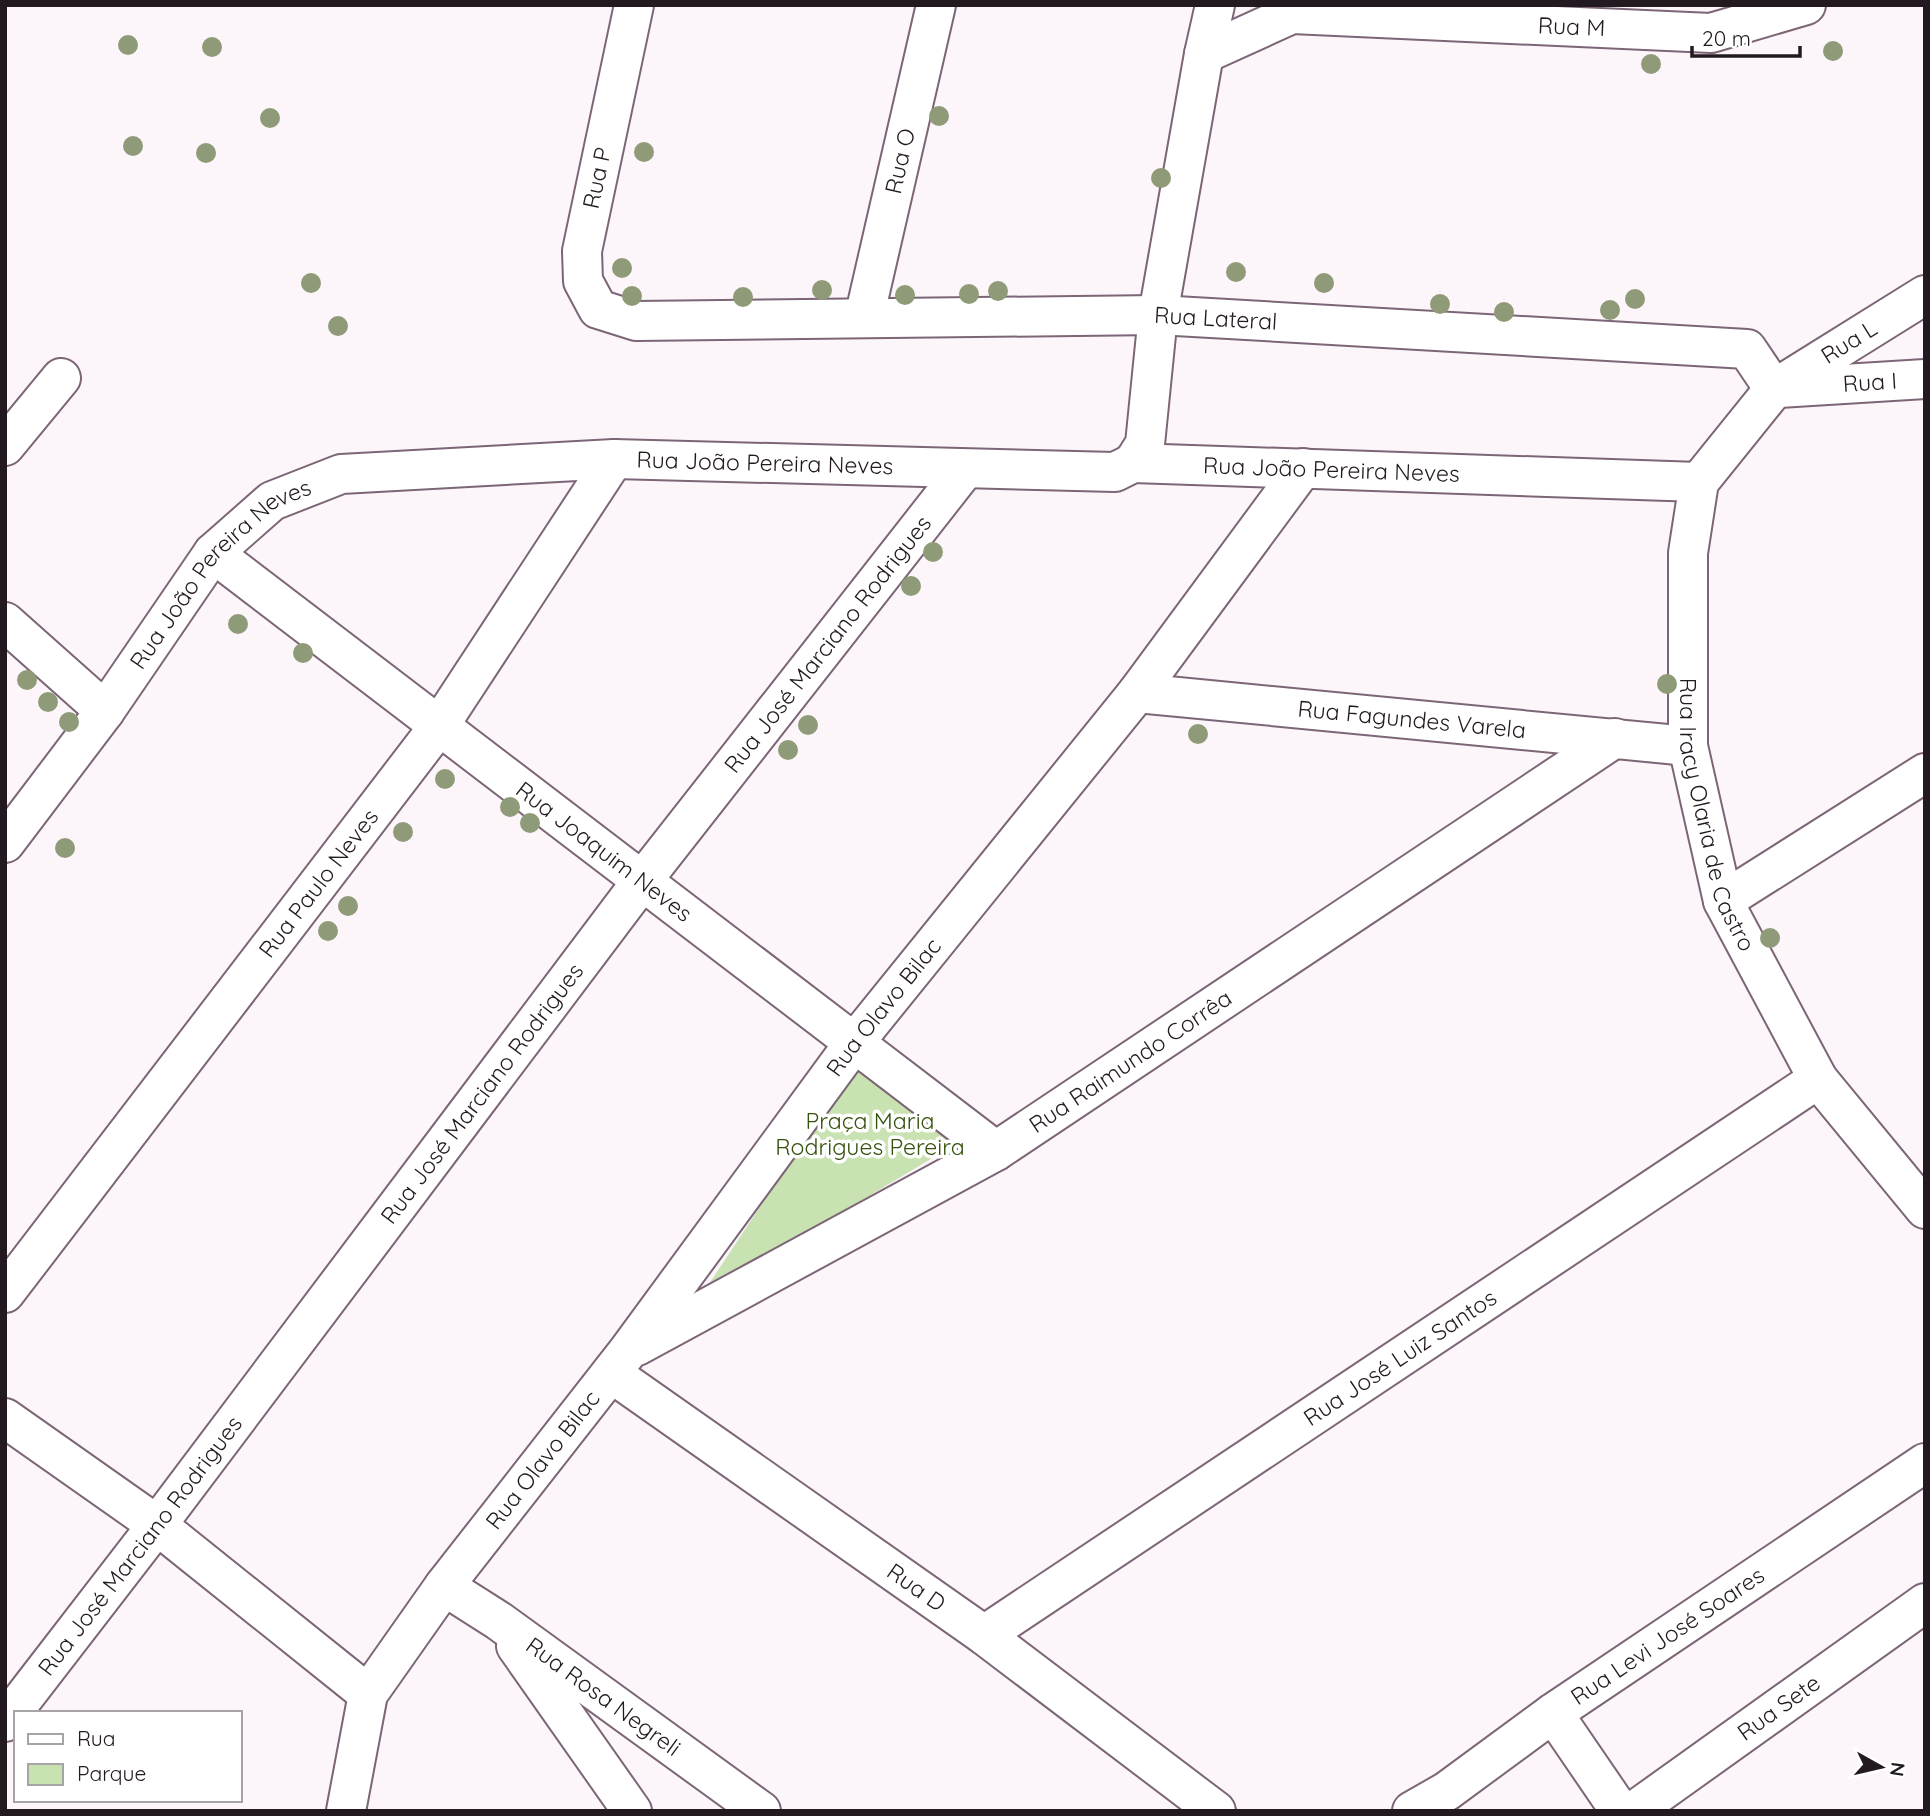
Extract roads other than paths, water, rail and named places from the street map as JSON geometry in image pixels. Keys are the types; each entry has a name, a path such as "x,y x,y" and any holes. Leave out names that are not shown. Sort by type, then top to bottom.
{"street":[{"name":"Rua P","path":"634,5 582,251 583,281 598,309 636,321"},
{"name":"Rua O","path":"864,318 936,5"},
{"path":"1133,463 1144,444 1158,316 1203,54 1215,5"},
{"name":"Rua M","path":"1299,10 1711,33 1806,5"},
{"path":"1203,54 1299,10"},
{"name":"Rua L","path":"1774,389 1925,295"},
{"name":"Rua Lateral","path":"636,321 1158,316 1747,349 1774,389"},
{"path":"5,446 61,378"},
{"name":"Rua I","path":"1774,389 1925,379"},
{"path":"1699,482 1774,389"},
{"name":"Rua João Pereira Neves","path":"5,843 105,711 213,553 272,501 341,474 614,459 1115,472 1133,463 1699,482"},
{"name":"Rua Paulo Neves","path":"5,1293 439,726 614,459"},
{"name":"Rua Olavo Bilac","path":"346,1811 368,1694 444,1586 619,1362 854,1043 1137,693 1303,468"},
{"name":"Rua José Marciano Rodrigues","path":"5,1722 157,1525 642,881 965,469"},
{"name":"Rua Iracy Olaria de Castro","path":"1699,482 1688,553 1688,746 1723,901 1818,1079 1923,1202"},
{"name":"Rua Joaquim Neves","path":"213,553 996,1151"},
{"path":"5,622 105,711"},
{"name":"Rua Fagundes Varela","path":"1137,693 1688,746"},
{"name":"Rua Raimundo Corrêa","path":"619,1362 996,1151 1615,738"},
{"path":"1723,901 1925,773"},
{"name":"Rua José Luiz Santos","path":"984,1635 1818,1079"},
{"name":"Rua D","path":"619,1362 1216,1811"},
{"path":"5,1419 157,1525 368,1694"},
{"name":"Rua Levi José Soares","path":"1412,1811 1454,1801 1553,1713 1925,1463"},
{"name":"Rua Rosa Negreli","path":"444,1586 499,1621 761,1811"},
{"name":"Rua Sete","path":"1634,1811 1925,1604"},
{"path":"499,1621 632,1811"},
{"path":"1553,1713 1620,1811"}],"park label":[{"name":"Praça Maria Rodrigues Pereira","path":"870,1134"}]}
